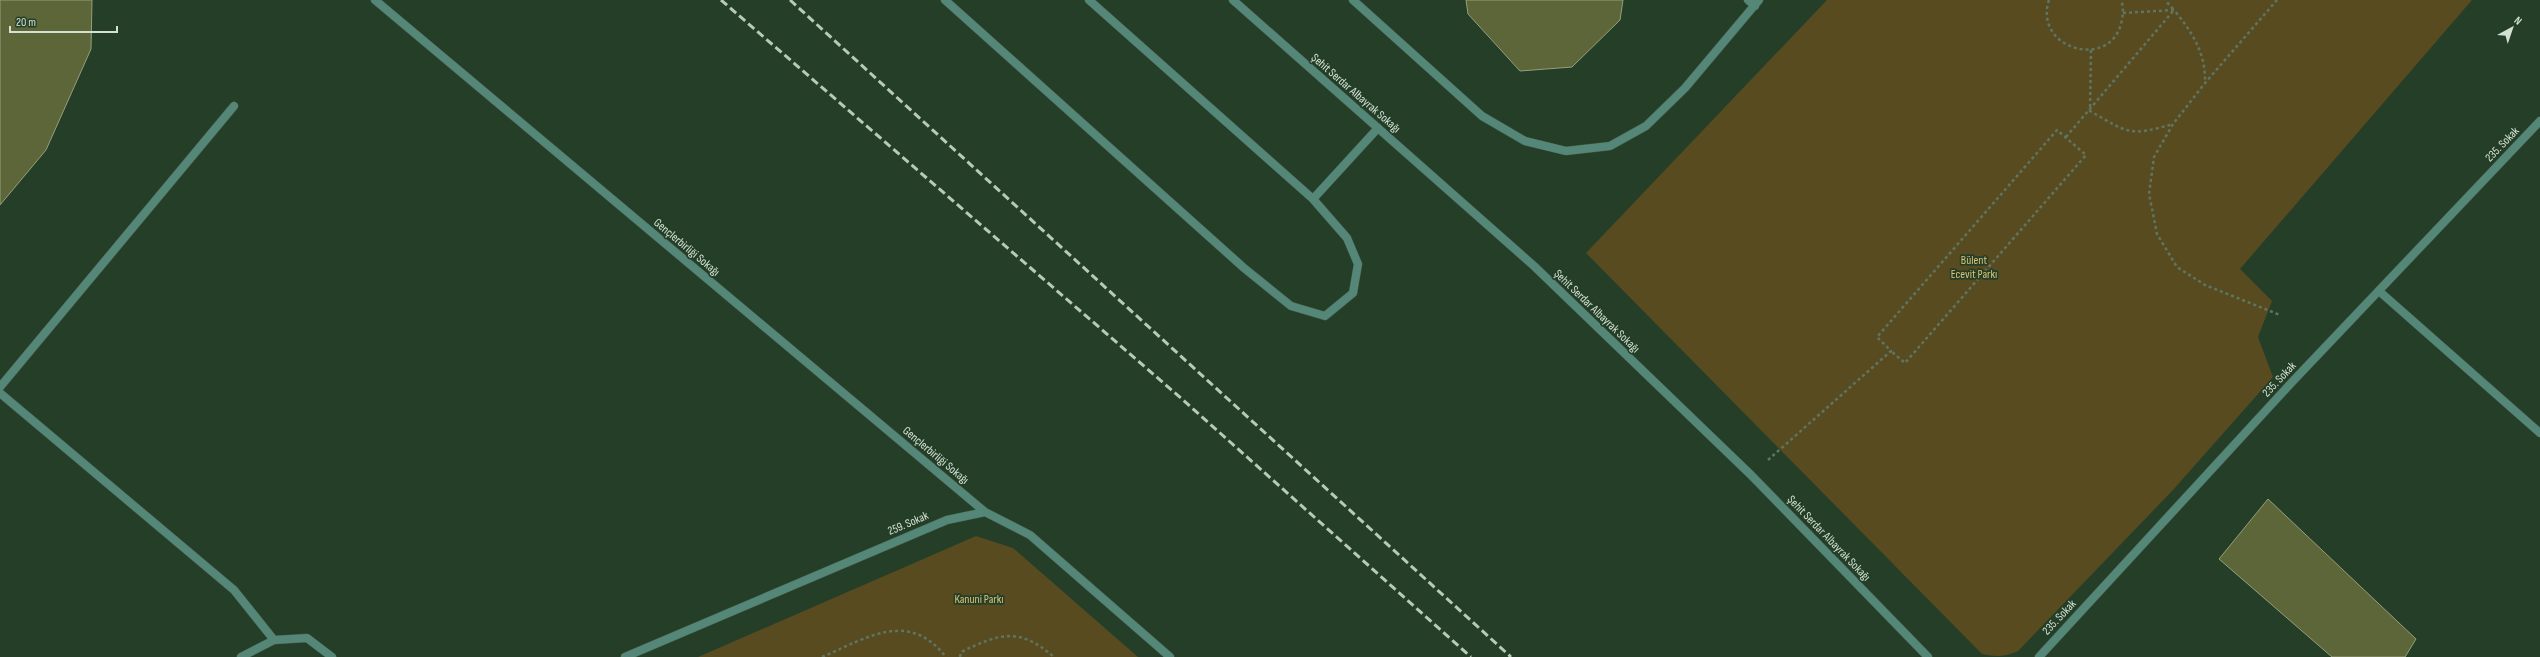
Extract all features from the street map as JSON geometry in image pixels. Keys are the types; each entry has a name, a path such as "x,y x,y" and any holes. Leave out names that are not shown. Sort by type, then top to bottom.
{"street":[{"name":"Gençlerbirliği Sokağı","path":"375,0 985,512"},
{"path":"945,0 1250,272 1291,306 1325,316 1353,293 1358,264 1347,238 1312,199 1089,0"},
{"name":"Şehit Serdar Albayrak Sokağı","path":"1233,0 1534,266 1751,475 1928,657"},
{"path":"1353,0 1482,116 1525,141 1566,151 1610,146 1646,126 1685,88 1757,3 1748,0"},
{"path":"0,387 234,106"},
{"name":"235. Sokak","path":"2040,657 2379,291 2540,121"},
{"path":"1312,199 1378,128"},
{"path":"2379,291 2540,433"},
{"path":"0,393 234,590 274,640"},
{"name":"259. Sokak","path":"625,657 947,520 985,512"},
{"path":"985,512 1030,535 1170,657"},
{"path":"241,657 274,640 307,638 332,657"}],"path":[{"path":"2049,0 2046,14 2049,27 2057,38 2079,50 2091,50 2103,46 2113,38 2120,28 2123,12 2121,0"},
{"path":"2165,0 2187,26 2201,50 2206,68 2205,83"},
{"path":"2277,0 2205,83 2173,124 2154,157 2149,194 2158,234 2177,268 2205,286 2280,315"},
{"path":"2123,12 2174,10"},
{"path":"2066,137 2090,111 2174,10"},
{"path":"2090,111 2091,50"},
{"path":"2090,111 2126,131 2142,133 2173,124"},
{"path":"2057,130 2086,155 1905,363 1891,351 1877,337 2057,130"},
{"path":"1751,475 1891,351"},
{"path":"822,657 885,630 910,631 937,646 946,657"},
{"path":"960,657 961,652 992,637 1020,636 1044,649 1054,657"}],"green space":[{"name":"Bülent Ecevit Parkı","path":"1827,0 2472,0 2240,269 2272,301 2258,337 2273,377 2173,490 2018,651 2009,654 1991,656 1982,654 1586,253"},
{"name":"Kanuni Parkı","path":"976,536 1013,548 1138,657 698,657"}],"building":[{"path":"0,0 92,0 91,49 46,150 0,205"},
{"path":"1466,0 1623,0 1620,20 1572,67 1520,71 1468,14"},
{"path":"2268,499 2416,639 2405,657 2332,657 2219,559"}],"railway":[{"path":"721,0 1182,399 1471,657"},
{"path":"790,0 1511,657"}]}
